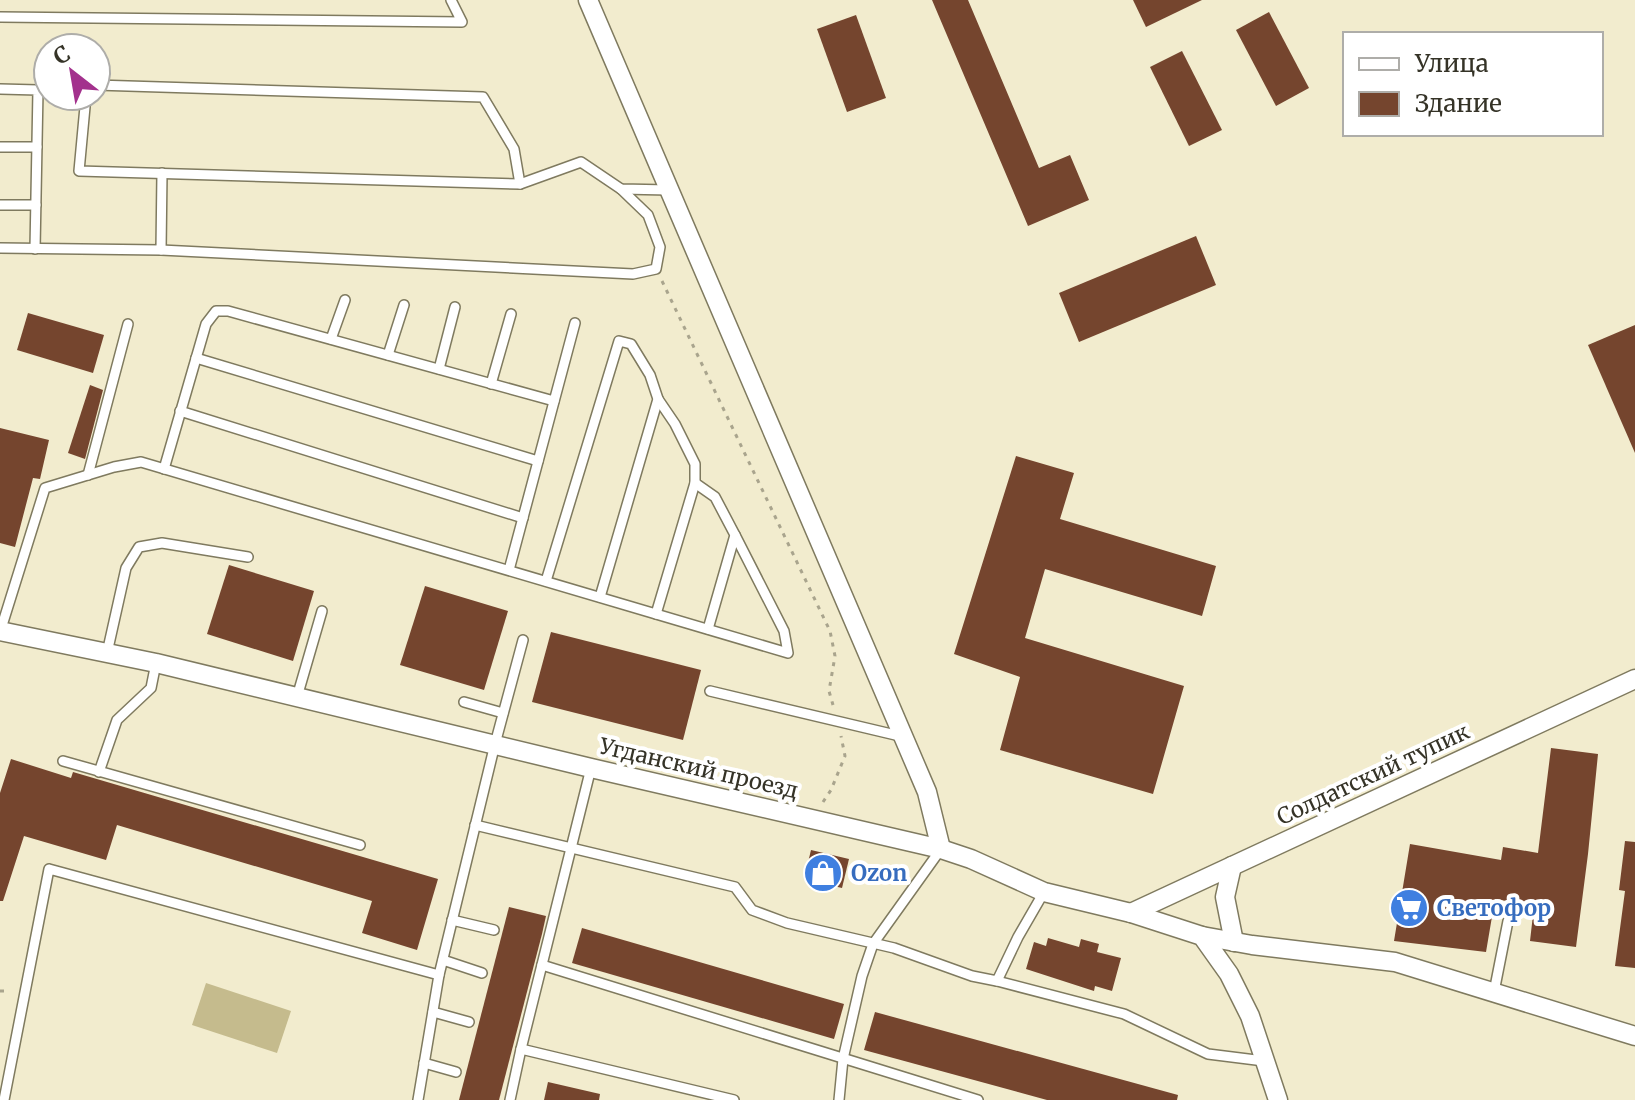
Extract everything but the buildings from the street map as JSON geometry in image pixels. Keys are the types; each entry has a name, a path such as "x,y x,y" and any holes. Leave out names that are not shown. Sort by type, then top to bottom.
{"street":[{"path":"588,0 927,792 941,849"},
{"name":"Угданский проезд","path":"0,631 156,663 941,849 1044,892 1131,913 1202,936 1395,962 1633,1034"},
{"name":"Солдатский тупик","path":"1131,913 1635,679"},
{"path":"1232,866 1225,897 1234,942"},
{"path":"1202,936 1229,974 1250,1016 1278,1100"}],"lane":[{"path":"0,17 462,22 451,0"},
{"path":"112,85 483,97 514,149 520,184"},
{"path":"0,89 38,90 35,249"},
{"path":"0,248 161,250 633,274 656,269 660,247 648,215 621,189 581,162 520,184 79,171 85,112"},
{"path":"0,147 37,147"},
{"path":"161,250 162,173"},
{"path":"621,189 669,190"},
{"path":"0,205 36,205"},
{"path":"331,339 345,300"},
{"path":"388,355 404,305"},
{"path":"439,369 455,307"},
{"path":"164,469 206,324 216,311 228,311 554,401"},
{"path":"491,384 511,314"},
{"path":"509,570 575,323"},
{"path":"88,475 128,324"},
{"path":"546,581 619,341 631,344 695,464 695,483 656,614"},
{"path":"196,358 538,461"},
{"path":"600,597 658,399"},
{"path":"180,411 523,518"},
{"path":"0,631 45,488 141,462 788,653 784,631 715,497 695,483"},
{"path":"708,629 735,535"},
{"path":"107,653 126,568 139,547 162,543 248,557"},
{"path":"297,697 322,611"},
{"path":"418,1100 439,975 523,640"},
{"path":"99,772 117,720 151,688 156,663"},
{"path":"710,691 904,737"},
{"path":"464,702 503,713"},
{"path":"63,761 360,845"},
{"path":"510,1100 591,768"},
{"path":"475,825 735,887 752,910 787,923 894,948 972,976 1124,1014 1208,1054 1265,1061"},
{"path":"839,1100 843,1059 862,976 873,944 941,849"},
{"path":"4,1100 49,869 439,975"},
{"path":"997,981 1044,892"},
{"path":"452,920 494,930"},
{"path":"1494,992 1508,921"},
{"path":"443,960 482,973"},
{"path":"542,965 978,1100"},
{"path":"433,1012 469,1022"},
{"path":"521,1049 734,1100"},
{"path":"424,1063 456,1072"}],"path":[{"path":"656,269 830,631 835,656 829,691 845,756 831,790 811,818"}],"shaded area":[{"path":"206,983 291,1011 277,1053 192,1025"}],"place":[{"name":"Ozon","path":"823,873"},
{"name":"Светофор","path":"1409,908"}]}
